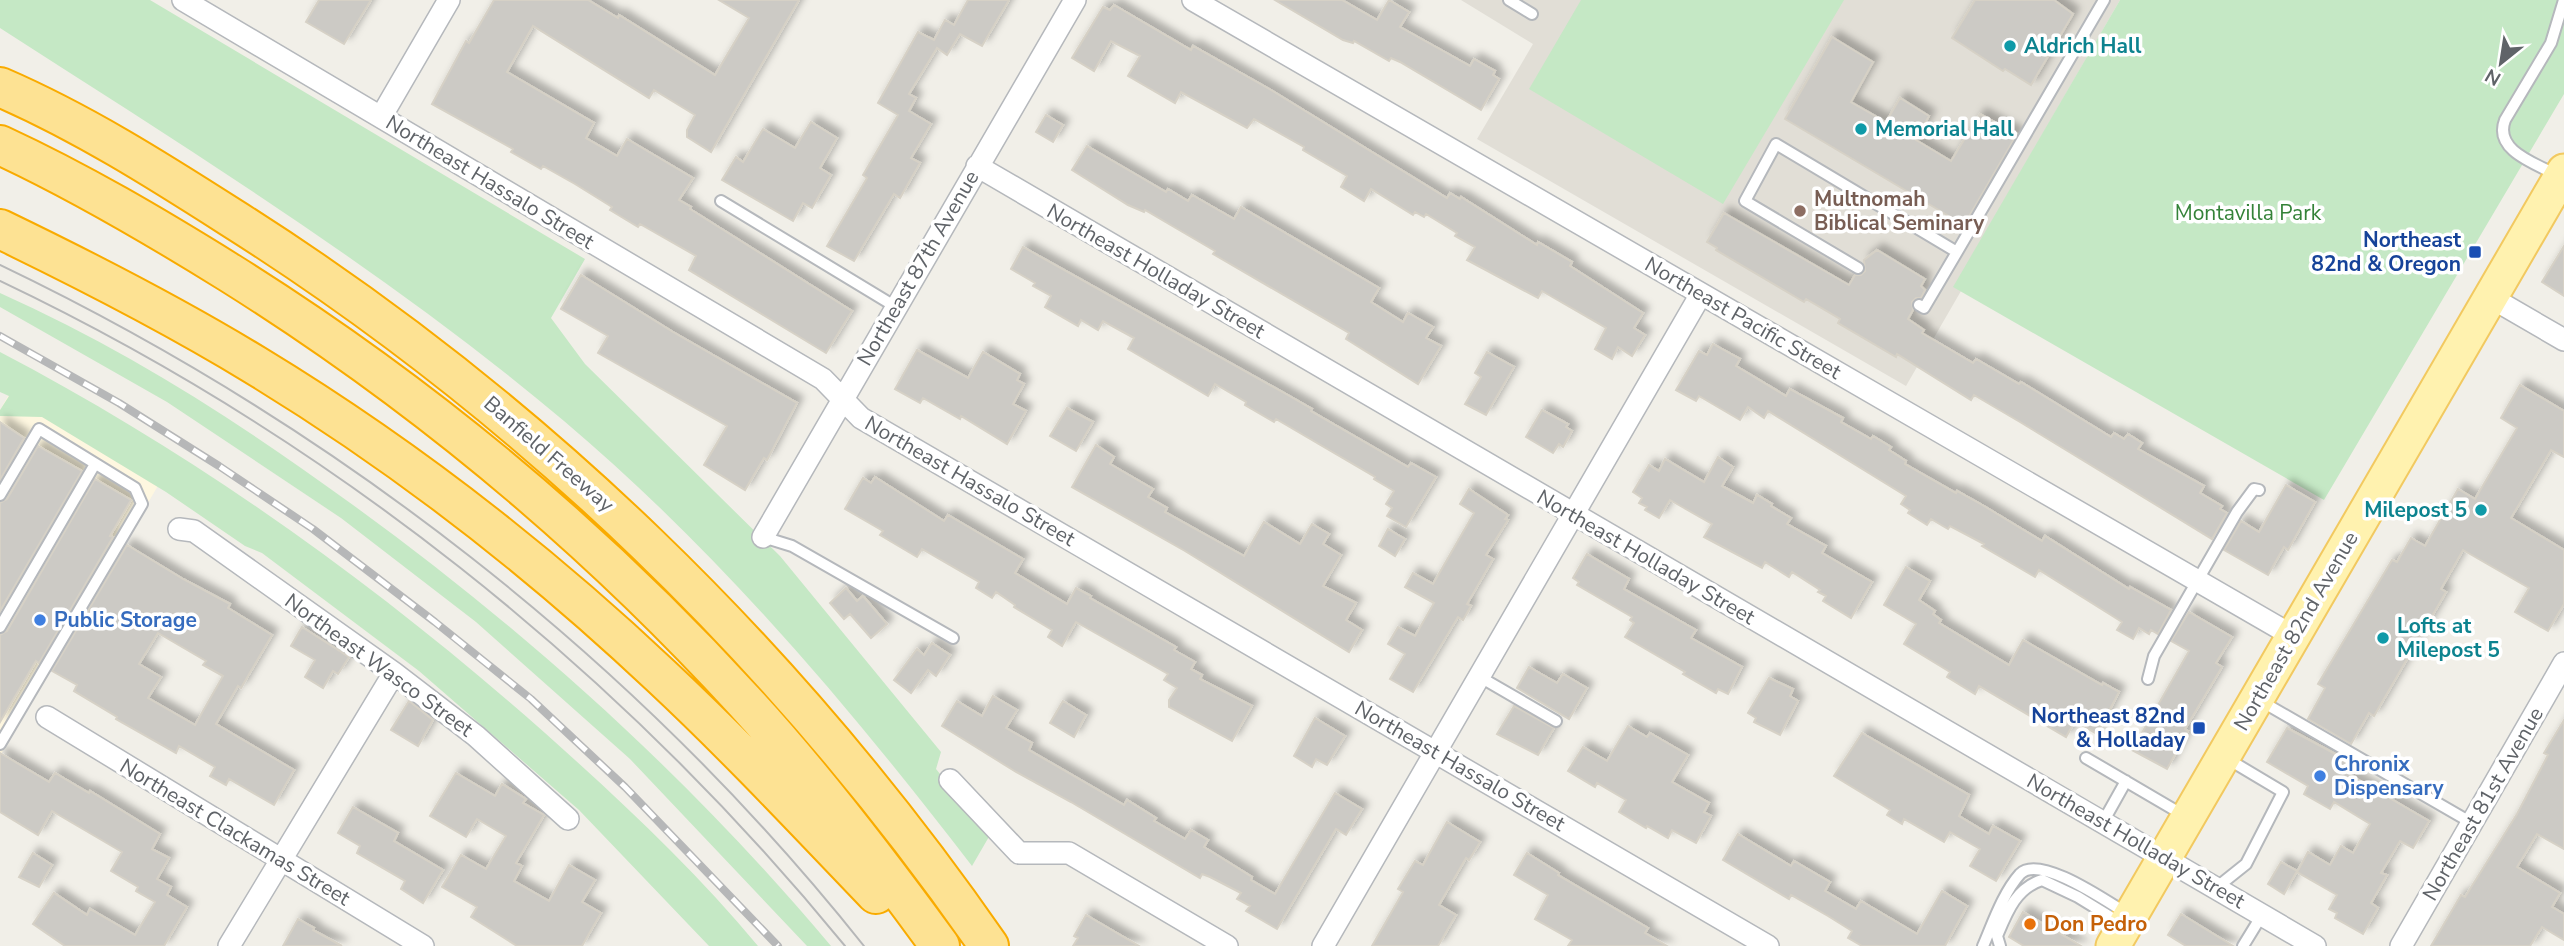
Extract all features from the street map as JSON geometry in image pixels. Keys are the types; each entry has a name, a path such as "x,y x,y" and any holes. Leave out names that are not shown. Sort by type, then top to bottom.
{"highway":[{"name":"Banfield Freeway","path":"0,71 17,94 156,170 291,255 424,350 560,462 669,563 778,677 879,798 989,946"},
{"name":"Banfield Freeway","path":"0,145 129,212 264,294 395,385 519,484 635,590 746,703 848,822 940,946"},
{"path":"0,229 95,275 256,366 428,482 604,624 661,676 742,754 925,946"}],"main road":[{"name":"Northeast 82nd Avenue","path":"2123,929 2563,176"}],"street":[{"name":"Northeast Hassalo Street","path":"183,0 823,379 861,418 1768,946"},
{"path":"381,117 449,0"},
{"name":"Northeast 87th Avenue","path":"763,537 1075,0"},
{"name":"Northeast Pacific Street","path":"1193,0 2293,636"},
{"name":"Northeast Holladay Street","path":"977,166 2315,946"},
{"path":"1323,946 1701,294"},
{"path":"2490,297 2564,340"},
{"name":"Northeast Wasco Street","path":"179,529 194,531 394,673 476,736 568,819"},
{"name":"Northeast 81st Avenue","path":"2401,946 2564,663"},
{"path":"229,946 394,673"},
{"name":"Northeast Clackamas Street","path":"47,717 423,946"},
{"path":"950,780 1020,853 1069,853 1227,946"}],"lane":[{"path":"1509,0 1532,13"},
{"path":"1919,305 1924,308 2104,0"},
{"path":"2563,176 2509,148 2502,130 2505,120 2552,43 2564,0"},
{"path":"1858,268 1745,201 1776,144 1957,252"},
{"path":"721,201 896,307"},
{"path":"0,495 39,429 135,488 142,504 0,744"},
{"path":"0,626 94,464"},
{"path":"2148,679 2154,656 2197,580 2248,495 2254,489 2259,490"},
{"path":"763,537 792,546 953,638"},
{"path":"1480,677 1556,721"},
{"path":"2257,699 2472,823"},
{"path":"2216,888 2246,864 2283,792 2223,756"},
{"path":"2086,758 2188,817"},
{"path":"2103,822 2126,781"},
{"path":"1983,946 2002,904 2020,874 2028,869 2048,869 2123,929"},
{"path":"2000,946 1997,936 2018,895 2028,884 2042,880 2078,897 2123,929"},
{"path":"2243,946 2262,915"}],"shaded area":[{"name":"Multnomah Biblical Seminary","path":"1461,0 2120,0 1954,287 1961,291 1906,386 1477,139 1533,44"},
{"name":"Public Storage","path":"8,396 159,484 0,756 0,410"}],"green space":[{"path":"0,0 150,0 585,259 551,318 585,364 780,556 941,752 936,769 990,835 972,866 830,689 729,577 621,471 497,367 359,264 217,168 0,28"},
{"path":"1581,0 1844,0 1723,204 1529,89"},
{"name":"Montavilla Park","path":"2120,0 2564,0 2564,94 2324,500 1953,287"},
{"path":"0,293 93,338 226,417 353,505 482,604 605,710 664,767 722,824 831,946 807,946 630,759 476,622 341,518 167,402 0,307"},
{"path":"0,352 145,434 215,479 352,575 418,626 545,733 628,810 682,862 758,946 709,946 579,810 419,671 262,553 245,546 166,492 42,417 0,416 0,410 9,396 0,392"}],"building":[{"path":"319,0 371,0 344,44 306,22"},
{"path":"494,0 588,0 618,18 619,15 715,75 749,18 719,0 799,0 711,152 687,137 687,130 695,115 654,90 649,98 533,26 507,72 594,123 586,138 617,156 627,139 693,178 679,200 852,311 826,353 689,270 696,256 640,224 638,227 575,184 543,166 541,169 511,152 513,149 432,104 466,41 469,43"},
{"path":"968,0 1009,0 982,46 960,34 947,55 937,48 909,94 916,98 909,111 931,124 911,158 920,163 900,198 894,194 854,261 827,246 867,178 863,175 898,115 878,103 918,32 934,40 945,20 954,25"},
{"path":"1275,0 1342,0 1377,20 1389,0 1409,12 1400,27 1470,66 1474,59 1495,71 1493,75 1499,79 1481,110 1400,62 1391,58 1389,61 1354,41 1343,40"},
{"name":"Aldrich Hall","path":"1975,0 2054,0 2073,14 2031,85 2005,69 2003,71 1952,38"},
{"path":"1114,5 1191,50 1193,46 1271,90 1447,198 1450,193 1460,199 1461,197 1537,245 1538,242 1572,262 1570,266 1643,313 1634,328 1645,335 1632,356 1618,347 1612,359 1595,349 1606,328 1542,291 1538,298 1467,260 1475,247 1426,214 1424,217 1415,212 1413,215 1371,189 1364,201 1341,187 1347,176 1303,150 1304,147 1254,119 1247,128 1181,92 1175,103 1128,76 1140,56 1111,41 1094,71 1072,58 1103,7 1110,10"},
{"name":"Memorial Hall","path":"1832,37 1873,62 1851,102 1886,122 1900,98 1929,116 1916,140 1951,161 1980,114 2017,134 1964,225 1785,119"},
{"path":"1046,115 1063,125 1053,142 1036,132"},
{"path":"811,122 837,138 820,168 831,175 812,208 803,203 793,221 722,180 736,157 743,162 763,129 795,148"},
{"path":"1087,146 1166,192 1168,189 1188,201 1192,195 1234,219 1241,207 1379,288 1371,302 1403,322 1408,313 1433,327 1426,338 1441,346 1418,384 1346,339 1349,333 1213,254 1215,251 1145,210 1144,212 1128,205 1072,170"},
{"path":"1724,213 1849,285 1855,275 1861,275 1865,271 1864,260 1877,250 1925,279 1921,286 1925,290 1921,298 1912,302 1913,310 1908,319 1924,330 1922,333 1973,363 1976,359 2019,384 2021,382 2111,437 2114,433 2124,439 2128,434 2142,443 2138,449 2204,486 2200,493 2222,506 2220,509 2227,513 2212,539 1974,395 1971,400 1897,354 1896,357 1838,323 1840,319 1806,299 1804,302 1716,250 1717,248 1707,242"},
{"path":"2564,246 2564,296 2542,282"},
{"path":"1023,247 1286,394 1408,467 1411,463 1436,477 1406,527 1387,516 1392,508 1386,504 1394,491 1374,479 1375,477 1276,419 1274,422 1215,384 1208,396 1128,349 1134,338 1103,321 1098,330 1081,320 1078,326 1045,307 1051,296 1011,269"},
{"path":"581,275 673,332 797,403 767,460 764,458 745,490 704,465 727,426 598,353 608,336 561,309"},
{"path":"1713,344 1740,359 1736,366 1786,396 1790,389 1843,418 1841,422 1891,447 1889,450 1906,461 1905,464 2042,541 2045,536 2129,589 2130,587 2171,610 2158,634 2151,630 2149,634 2139,628 2133,639 2117,630 2122,622 2039,570 2035,577 1950,526 1948,529 1931,519 1927,525 1908,513 1910,510 1901,504 1906,496 1768,411 1764,418 1748,407 1740,420 1699,396 1696,401 1676,390 1699,351 1707,355"},
{"path":"917,350 968,378 983,352 1020,374 1017,380 1024,384 1013,404 1026,411 1007,444 961,416 960,419 923,398 920,403 895,389"},
{"path":"1487,352 1514,367 1486,415 1465,404 1481,377 1475,373"},
{"path":"2520,385 2564,411 2564,457 2551,450 2511,518 2564,550 2564,604 2548,631 2515,612 2529,588 2463,550 2441,589 2446,592 2374,716 2369,713 2351,744 2308,719 2325,688 2318,684 2392,560 2397,562 2411,538 2425,546 2458,489 2475,499 2517,428 2501,418"},
{"path":"1067,408 1093,422 1076,451 1050,436"},
{"path":"1542,410 1568,424 1566,427 1572,431 1563,447 1559,444 1553,453 1526,437"},
{"path":"0,422 24,438 0,480"},
{"path":"1096,445 1114,457 1110,464 1153,489 1148,497 1167,508 1165,512 1244,556 1264,522 1300,544 1312,524 1329,534 1323,544 1341,555 1323,586 1356,603 1346,620 1362,630 1349,652 1185,551 1072,487"},
{"path":"38,446 82,471 0,611 0,503 7,499"},
{"path":"1718,457 1733,467 1722,486 1753,503 1757,495 1772,504 1771,506 1791,518 1787,524 1826,546 1822,553 1872,582 1851,618 1823,601 1826,596 1818,592 1820,590 1792,572 1789,577 1765,562 1762,568 1704,537 1712,524 1670,500 1659,518 1645,510 1647,507 1639,503 1642,498 1633,492 1649,465 1659,471 1665,459 1704,482"},
{"path":"875,477 944,521 948,515 1023,559 1015,573 1067,604 1076,588 1176,647 1174,650 1195,662 1191,669 1202,675 1200,679 1252,706 1232,741 1169,707 1169,700 1177,688 1164,680 1168,674 1076,622 1062,646 1048,637 1052,630 1014,607 1015,605 996,592 992,598 976,588 979,582 922,549 917,557 880,535 883,531 845,509 863,478 871,483"},
{"path":"95,479 131,500 110,536 113,537 39,663 36,661 0,722 0,635 7,631"},
{"path":"2286,485 2315,502 2288,550 2284,547 2268,575 2224,550 2241,521 2259,532"},
{"path":"1469,489 1508,515 1505,519 1508,520 1486,555 1493,559 1467,604 1471,606 1463,620 1458,617 1413,692 1390,679 1405,654 1388,644 1398,627 1415,636 1434,603 1405,587 1413,573 1433,584 1474,513 1460,504"},
{"path":"1388,529 1405,539 1395,556 1379,546"},
{"path":"127,545 230,604 228,608 272,635 216,724 294,770 274,805 229,779 226,785 210,776 215,767 179,746 176,753 116,719 117,717 74,691 77,685 52,671","holes":["158,633 206,661 203,665 223,676 195,725 148,698 161,677 139,664"]},
{"path":"1587,554 1629,579 1624,589 1696,630 1691,638 1742,667 1728,694 1718,689 1716,693 1625,637 1634,623 1630,620 1632,617 1577,585 1579,582 1573,578"},
{"path":"1906,567 1930,581 1919,600 1935,611 1933,614 1941,620 1939,623 2009,665 2023,640 2119,692 2097,734 2075,721 2066,737 1979,686 1975,694 1947,677 1950,672 1904,644 1916,624 1884,605"},
{"path":"846,588 857,601 863,596 887,624 871,638 850,614 844,619 830,603"},
{"path":"2189,612 2232,637 2216,663 2222,667 2185,729 2188,731 2167,769 2132,750 2189,651 2171,641"},
{"path":"302,627 349,657 338,674 333,671 323,688 305,677 315,660 291,646"},
{"path":"932,643 950,655 936,676 928,670 911,693 894,680 917,649 924,655"},
{"path":"1529,667 1557,683 1563,674 1587,688 1569,719 1517,688"},
{"path":"1769,678 1793,689 1790,696 1798,701 1780,735 1754,722 1756,718 1748,713"},
{"path":"993,696 1017,710 1006,728 1032,743 1029,750 1124,805 1127,800 1156,818 1154,821 1185,839 1191,830 1208,840 1204,847 1275,894 1335,793 1362,809 1346,835 1336,829 1277,929 1246,911 1250,906 1237,899 1241,893 1202,874 1200,878 942,726 957,701 982,716"},
{"path":"409,701 433,720 418,746 391,730"},
{"path":"1063,701 1086,715 1074,737 1050,723"},
{"path":"1514,706 1554,728 1538,755 1497,734"},
{"path":"1315,718 1345,736 1327,765 1316,759 1312,767 1294,756"},
{"path":"2564,720 2564,849 2537,834 2517,867 2560,893 2552,907 2564,914 2564,940 2542,927 2530,946 2431,946 2461,895 2465,897 2517,814 2548,755 2544,753"},
{"path":"1628,726 1647,737 1650,733 1688,755 1672,782 1709,803 1704,812 1711,816 1696,843 1672,830 1668,838 1647,826 1646,828 1619,812 1626,800 1597,783 1595,787 1568,771 1583,747 1607,761"},
{"path":"2287,728 2343,758 2342,760 2354,767 2350,775 2429,821 2413,848 2400,841 2381,873 2387,875 2371,903 2378,908 2363,934 2335,918 2337,913 2329,909 2337,895 2297,872 2308,852 2330,865 2341,846 2353,853 2370,824 2334,802 2330,809 2304,794 2308,786 2267,762"},
{"path":"1862,733 1969,795 1959,816 1989,834 1993,826 2020,841 1996,881 1970,866 1980,849 1950,832 1944,842 1904,819 1902,824 1887,815 1890,810 1834,776"},
{"path":"0,753 49,782 55,773 160,834 152,849 169,858 157,879 171,887 167,895 187,907 164,946 65,946 33,924 54,893 87,915 90,909 135,935 155,902 136,891 138,887 111,871 122,852 52,811 38,835 0,812"},
{"path":"456,773 495,796 502,784 526,799 523,803 544,815 516,863 522,866 514,881 549,901 569,865 595,880 582,902 601,913 582,946 517,946 471,917 477,907 442,887 461,855 486,869 506,836 477,819 466,837 430,816"},
{"path":"353,807 398,833 394,841 443,870 423,903 401,889 405,881 357,853 360,846 338,833"},
{"path":"1447,822 1480,842 1469,860 1466,858 1439,905 1456,915 1438,946 1372,946 1403,892 1398,889 1415,861 1423,865"},
{"path":"1738,834 1791,866 1794,861 1830,882 1825,891 1856,909 1861,901 1917,934 1942,891 1967,906 1945,946 1862,946 1848,938 1852,931 1828,916 1791,895 1789,899 1723,860"},
{"path":"33,853 52,865 39,887 19,877"},
{"path":"1527,853 1559,873 1558,875 1648,928 1645,933 1667,946 1568,946 1572,940 1535,919 1548,895 1514,875"},
{"path":"2281,862 2297,871 2284,894 2268,884"},
{"name":"Don Pedro","path":"2023,912 2081,946 2024,946 2009,937"},
{"path":"2181,914 2233,946 2186,946 2168,935"},
{"path":"1086,915 1139,946 1073,946 1078,938 1074,936"},
{"path":"298,919 314,928 313,930 342,946 283,946"}],"tram line":[{"path":"0,265 123,328 243,398 359,474 470,557 577,645 679,740 774,840 864,946"},
{"path":"0,281 121,343 237,411 351,486 459,567 563,654 663,746 757,844 845,946"}],"railway":[{"path":"0,336 119,403 219,466 313,529 435,622 531,699 625,787 778,946"}],"place":[{"name":"Aldrich Hall","path":"2010,46"},
{"name":"Memorial Hall","path":"1861,129"},
{"name":"Multnomah Biblical Seminary","path":"1800,211"},
{"name":"Northeast 82nd & Oregon","path":"2475,252"},
{"name":"Milepost 5","path":"2481,510"},
{"name":"Public Storage","path":"40,620"},
{"name":"Lofts at Milepost 5","path":"2383,638"},
{"name":"Northeast 82nd & Holladay","path":"2199,728"},
{"name":"Chronix Dispensary","path":"2320,776"},
{"name":"Don Pedro","path":"2030,924"}]}
